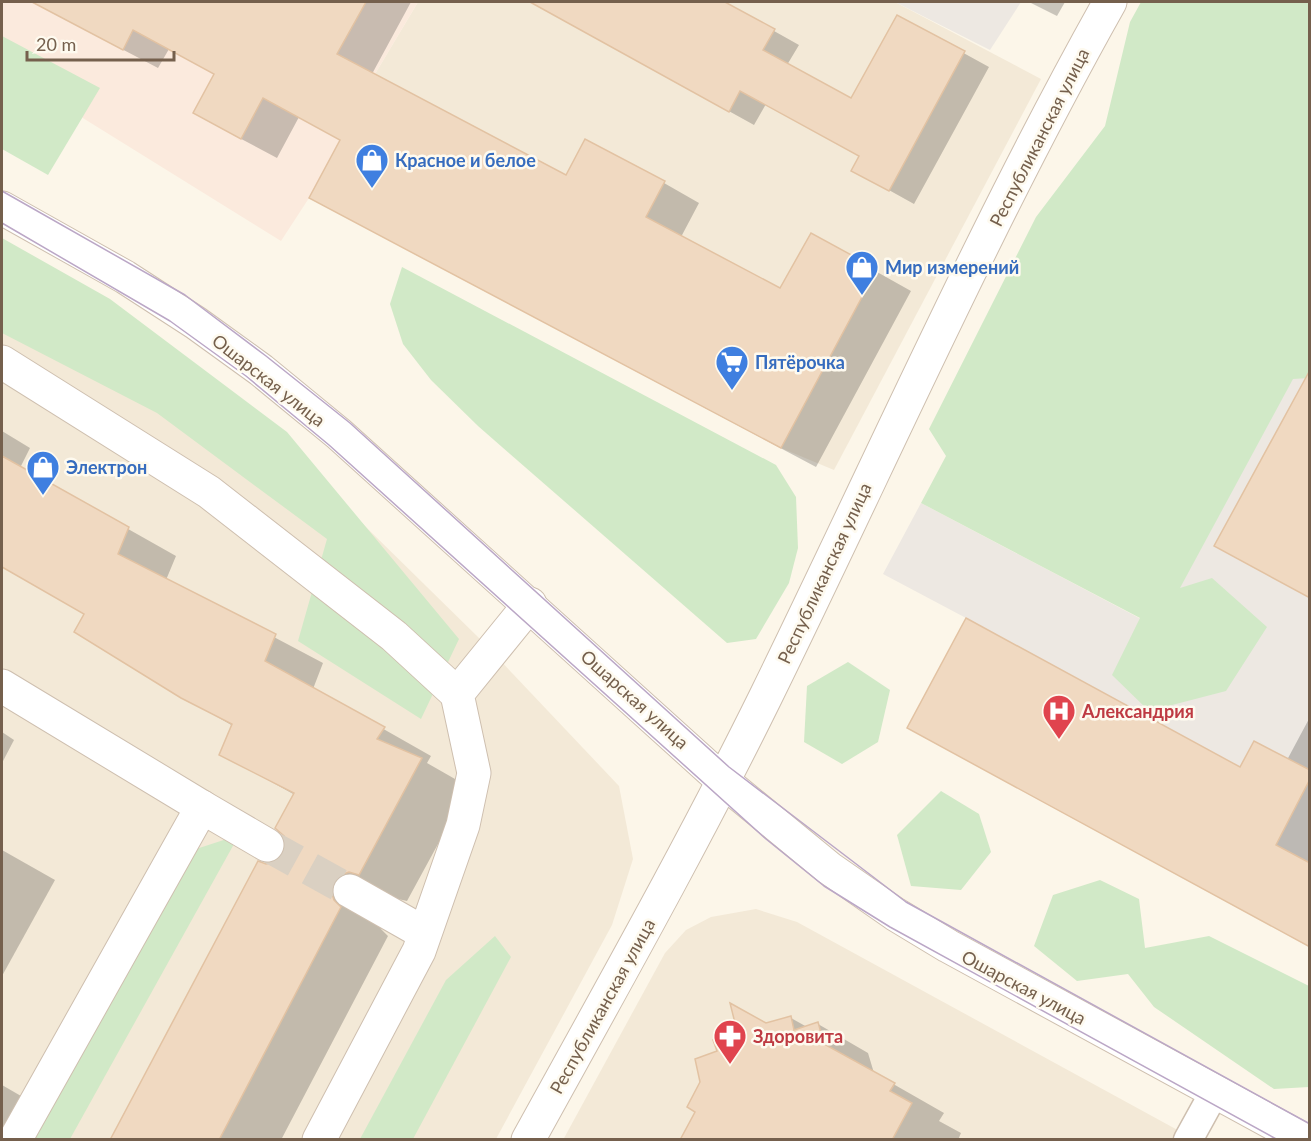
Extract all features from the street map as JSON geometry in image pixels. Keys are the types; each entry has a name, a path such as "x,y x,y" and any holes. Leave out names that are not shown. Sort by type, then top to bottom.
{"street":[{"name":"Республиканская улица","path":"528,1140 669,885 723,781 967,280 1073,67 1110,2"},
{"name":"Ошарская улица","path":"2,208 125,277 261,370 339,434 530,604 723,781 829,868 895,914 1297,1138"},
{"path":"2,362 209,492 393,636 457,694 474,773 463,825 419,951 319,1140"},
{"path":"457,694 530,604"},
{"path":"2,686 267,845"},
{"path":"15,1140 202,807"},
{"path":"350,891 424,933"}],"lane":[{"path":"1188,1140 1215,1091"}],"shaded area":[{"path":"2,2 418,2 375,74 309,198 281,241 49,97 2,72"},
{"path":"418,2 895,2 1041,79 834,470 781,448 309,198 375,74"},
{"path":"895,2 1021,2 990,50"},
{"path":"2,246 263,426 478,637 619,786 633,859 612,925 496,1139 2,1139"},
{"path":"1309,347 1309,947 907,728 966,618 883,574 921,503 1158,628"},
{"path":"756,909 797,922 1194,1139 563,1140 665,953 686,930 711,917"}],"green space":[{"path":"1141,2 1309,2 1309,378 1293,379 1180,588 1212,578 1267,627 1226,691 1149,711 1112,675 1140,618 921,503 946,456 929,429 1036,217 1105,126 1130,22"},
{"path":"2,36 100,88 48,175 2,149"},
{"path":"2,238 110,299 287,432 459,639 421,719 298,641 327,539 157,413 2,333"},
{"path":"402,267 776,465 796,497 798,548 789,583 756,639 727,643 478,426 431,380 403,344 390,304"},
{"path":"848,662 890,690 878,742 842,764 804,742 807,686"},
{"path":"941,791 979,814 991,852 961,890 911,886 897,835"},
{"path":"239,835 70,1139 29,1140 190,851"},
{"path":"1100,880 1139,899 1145,948 1209,936 1309,986 1309,1087 1274,1089 1154,1007 1128,974 1077,981 1034,946 1053,895"},
{"path":"495,936 511,957 413,1139 360,1139 446,980"}],"building":[{"path":"32,2 366,2 337,54 566,175 585,139 665,181 646,217 780,288 811,233 877,269 781,448 309,198 340,140 263,98 241,139 193,113 214,74 133,30 123,50"},
{"path":"530,2 725,2 775,29 763,50 851,98 897,15 965,51 889,191 851,171 859,156 740,91 729,112"},
{"path":"1310,370 1310,598 1214,546"},
{"path":"2,456 129,527 118,554 276,634 265,661 385,727 377,739 422,758 359,875 349,872 333,882 331,891 334,900 341,907 219,1140 110,1140 258,861 266,864 276,862 283,854 286,846 284,836 275,828 294,793 219,755 232,724 181,698 74,632 84,614 2,567"},
{"name":"Александрия","path":"966,618 1240,767 1254,741 1310,770 1310,779 1276,845 1310,863 1310,947 907,728"},
{"path":"730,1003 766,1023 791,1016 794,1030 818,1022 824,1044 895,1083 890,1091 912,1103 892,1140 680,1140 695,1112 687,1107 700,1082 695,1059 717,1051 713,1040 737,1031"}],"tunnel":[{"path":"267,845 350,891"}],"tram line":[{"path":"2,191 185,295 266,356 350,423 729,767 906,902 1310,1124"},
{"path":"2,223 170,321 246,376 329,445 766,839 824,886 890,927 1278,1140"}],"place":[{"name":"Красное и белое","path":"372,189"},
{"name":"Мир измерений","path":"862,296"},
{"name":"Пятёрочка","path":"732,391"},
{"name":"Электрон","path":"43,496"},
{"name":"Александрия","path":"1059,740"},
{"name":"Здоровита","path":"730,1065"}]}
